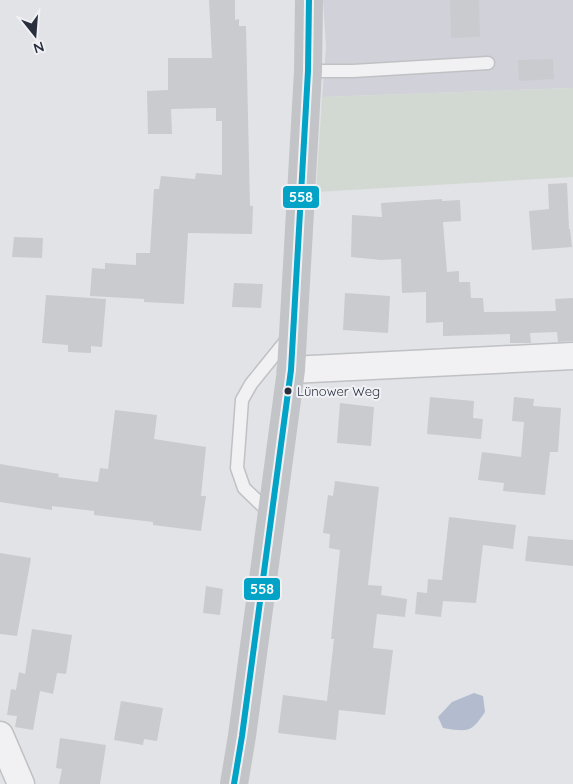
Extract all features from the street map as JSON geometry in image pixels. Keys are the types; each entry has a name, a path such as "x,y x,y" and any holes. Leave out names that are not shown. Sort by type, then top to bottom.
{"main road":[{"path":"234,784 291,370 308,71 309,0"}],"street":[{"path":"291,370 573,356"},
{"path":"0,735 21,784"}],"lane":[{"path":"308,71 353,71 488,63"},
{"path":"272,515 244,488 236,468 242,400 251,384 294,332"}],"shaded area":[{"path":"323,0 573,0 573,88 322,97 326,47"},
{"path":"573,88 573,177 316,192 322,97"}],"water":[{"path":"474,693 483,696 485,712 476,724 464,730 443,728 438,717 452,702"}],"building":[{"path":"209,0 235,0 235,20 239,19 239,26 246,26 250,206 253,206 252,234 188,233 184,304 144,302 144,299 90,296 92,268 105,269 105,263 136,265 136,253 150,253 154,189 159,189 161,176 195,179 196,173 222,175 222,121 216,121 216,108 171,109 172,134 148,134 147,91 168,90 168,58 212,58"},
{"path":"450,0 479,0 480,37 451,38"},
{"path":"553,59 554,79 519,81 518,60"},
{"path":"567,183 569,229 572,247 532,250 529,211 549,209 548,184"},
{"path":"442,199 442,201 460,200 461,221 443,222 447,272 459,271 459,282 470,282 471,298 483,298 484,312 556,311 555,299 573,298 573,341 558,342 557,332 530,333 531,343 510,343 510,334 443,336 443,322 426,323 426,292 402,293 401,259 381,260 351,257 352,215 382,217 381,203"},
{"path":"14,237 43,238 42,258 12,257"},
{"path":"234,283 263,284 261,308 232,307"},
{"path":"345,293 390,296 388,333 343,330"},
{"path":"46,295 106,299 102,347 91,346 91,353 68,352 68,345 42,343"},
{"path":"430,397 474,401 473,418 483,419 481,439 427,434"},
{"path":"514,397 534,399 533,406 561,408 558,452 550,452 545,495 503,491 504,483 478,480 482,452 521,457 524,422 512,421"},
{"path":"340,403 374,407 371,446 337,443"},
{"path":"115,410 157,415 154,439 206,447 201,496 206,496 201,531 153,525 153,522 94,515 94,511 52,506 52,510 0,502 0,464 59,474 58,477 98,482 100,468 108,469"},
{"path":"335,481 379,487 368,585 382,586 381,595 407,599 405,617 377,614 373,648 393,650 385,715 339,710 336,740 278,733 283,695 327,701 334,639 331,639 340,550 329,548 330,534 323,533 328,495 333,496"},
{"path":"449,517 516,525 513,549 483,545 476,603 443,601 441,617 415,614 417,592 427,593 428,579 442,580"},
{"path":"528,536 573,540 573,566 525,561"},
{"path":"0,553 31,558 17,636 0,634"},
{"path":"206,586 223,589 220,615 203,613"},
{"path":"32,629 72,635 66,674 57,673 53,694 40,691 33,730 15,727 17,716 7,715 11,689 16,690 19,672 25,674"},
{"path":"121,701 163,708 157,741 144,739 143,745 114,740"},
{"path":"60,738 106,745 100,784 59,784 62,769 56,768"}],"transit line":[{"name":"558","path":"234,784 291,370 308,71 309,0"}],"place":[{"name":"Lünower Weg","path":"288,391"}]}
